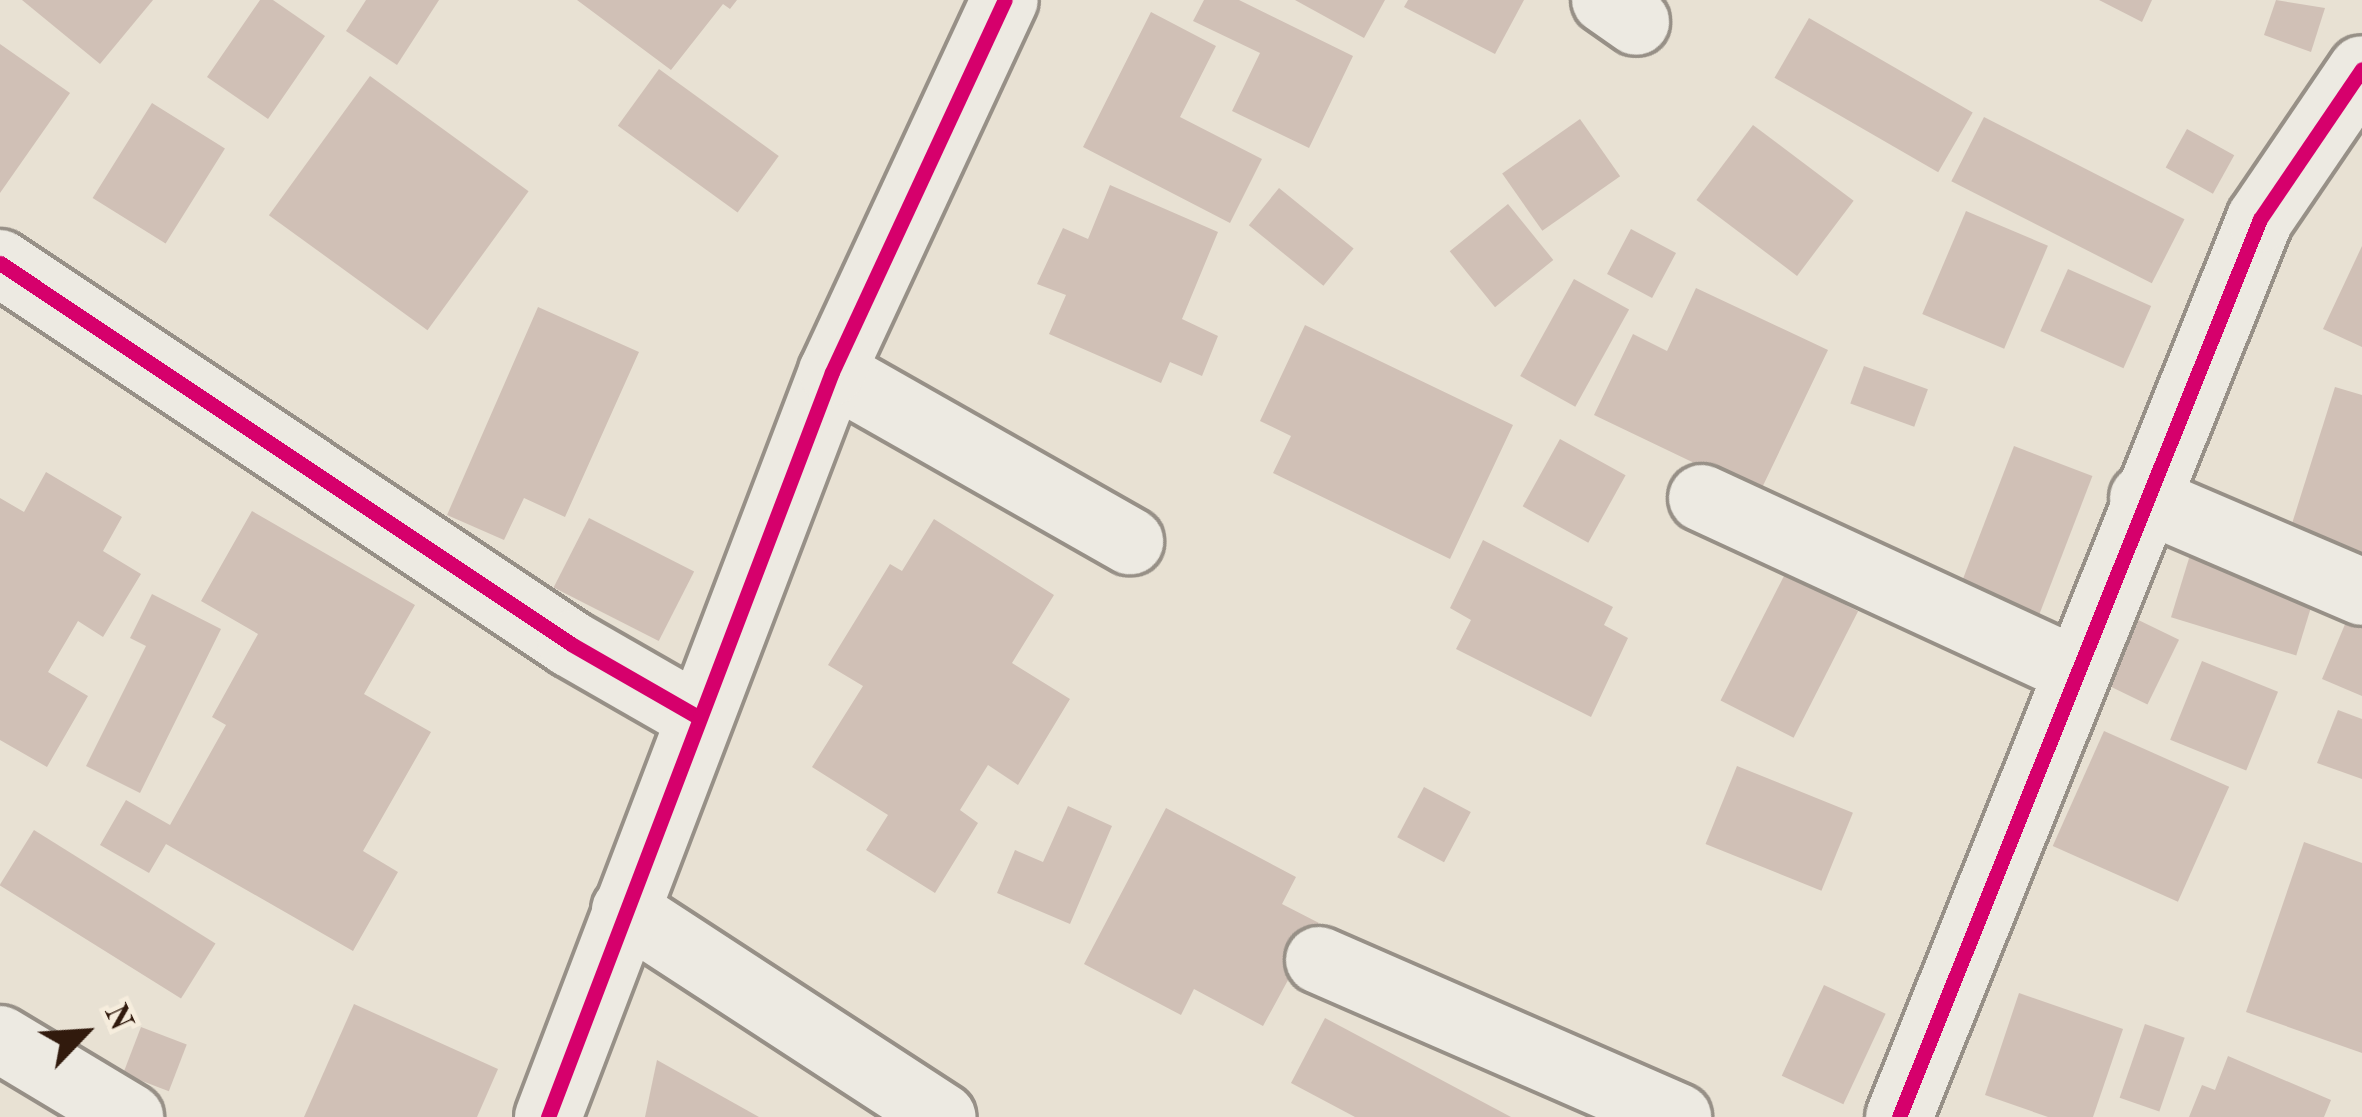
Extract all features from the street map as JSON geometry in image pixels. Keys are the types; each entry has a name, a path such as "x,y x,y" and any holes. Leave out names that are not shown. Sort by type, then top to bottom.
{"street":[{"path":"548,1117 696,716 832,372 1005,0"},
{"path":"1899,1117 2143,497 2260,220 2362,70"},
{"path":"0,263 571,644 696,716"},
{"path":"832,372 1130,541"},
{"path":"2143,497 2362,592"},
{"path":"1702,498 2076,671"},
{"path":"625,910 943,1117"},
{"path":"1319,960 1678,1117"},
{"path":"0,1039 130,1117"}],"building":[{"path":"22,0 153,0 100,64"},
{"path":"260,0 273,0 325,36 268,119 207,77"},
{"path":"366,0 439,0 397,65 346,31"},
{"path":"577,0 737,0 730,9 723,4 671,70"},
{"path":"1204,0 1239,0 1353,56 1309,148 1232,111 1260,53 1193,21"},
{"path":"1295,0 1385,0 1364,38"},
{"path":"1408,0 1524,0 1495,54 1404,7"},
{"path":"2099,0 2152,0 2142,22"},
{"path":"2276,0 2325,8 2311,52 2264,35"},
{"path":"1151,12 1216,46 1180,117 1262,159 1230,223 1083,147"},
{"path":"1809,18 1973,112 1938,172 1774,78"},
{"path":"0,44 70,93 0,193"},
{"path":"659,69 779,156 738,213 618,126"},
{"path":"370,76 529,191 427,330 269,215"},
{"path":"152,103 225,149 166,244 93,198"},
{"path":"1984,117 2184,219 2152,283 1951,181"},
{"path":"1580,119 1620,176 1542,231 1502,173"},
{"path":"1753,125 1854,201 1797,276 1696,200"},
{"path":"2187,129 2234,155 2213,194 2166,167"},
{"path":"1110,185 1218,232 1182,319 1218,336 1202,376 1170,362 1161,383 1049,334 1066,295 1037,284 1063,228 1088,239"},
{"path":"1279,188 1354,248 1323,286 1249,225"},
{"path":"1508,204 1553,260 1495,307 1450,251"},
{"path":"1966,211 2048,246 2004,349 1922,314"},
{"path":"1631,229 1676,253 1652,298 1607,274"},
{"path":"2362,246 2362,347 2323,329"},
{"path":"2068,269 2151,306 2123,368 2040,331"},
{"path":"1574,279 1629,310 1575,407 1520,376"},
{"path":"1696,288 1828,350 1759,494 1594,415 1633,334 1667,351"},
{"path":"538,307 639,352 565,517 524,498 504,540 447,515"},
{"path":"1305,325 1513,425 1450,559 1273,473 1291,436 1260,421"},
{"path":"1864,366 1928,389 1914,427 1850,404"},
{"path":"2335,387 2362,395 2362,552 2290,530"},
{"path":"1560,439 1626,475 1588,543 1523,506"},
{"path":"2014,446 2092,476 2036,624 1957,594"},
{"path":"46,472 122,517 103,551 141,574 103,637 78,621 48,672 88,696 47,767 0,740 0,498 24,512"},
{"path":"252,511 415,605 364,694 431,732 363,851 398,872 353,951 166,844 149,873 100,845 126,800 170,825 226,725 212,717 258,634 201,601"},
{"path":"589,518 694,572 659,641 554,587"},
{"path":"934,519 1054,595 1012,663 1070,699 1018,785 988,765 960,810 978,823 935,893 866,850 888,815 812,767 863,686 828,665 890,564 902,571"},
{"path":"1483,540 1613,607 1604,625 1628,638 1591,717 1456,649 1471,620 1450,608"},
{"path":"2190,555 2315,593 2296,655 2171,617"},
{"path":"1785,574 1858,611 1794,738 1721,701"},
{"path":"152,594 221,629 140,793 86,766 146,646 130,638"},
{"path":"2351,610 2362,615 2362,696 2322,679"},
{"path":"2126,614 2179,640 2147,705 2094,679"},
{"path":"2202,661 2278,692 2246,771 2170,740"},
{"path":"2338,710 2362,719 2362,779 2317,763"},
{"path":"2104,731 2229,787 2178,902 2053,846"},
{"path":"1737,766 1853,813 1821,891 1706,844"},
{"path":"1424,787 1471,812 1444,862 1397,837"},
{"path":"1068,806 1112,826 1070,924 997,893 1015,850 1043,862"},
{"path":"1166,808 1296,877 1282,904 1319,923 1263,1026 1194,989 1181,1015 1084,964"},
{"path":"34,830 215,943 181,999 0,885"},
{"path":"2304,842 2362,863 2362,1053 2246,1012"},
{"path":"1824,985 1886,1014 1843,1104 1782,1076"},
{"path":"2019,993 2123,1029 2093,1117 2048,1117 1985,1095"},
{"path":"354,1004 498,1069 477,1117 304,1117"},
{"path":"1325,1018 1511,1117 1355,1117 1291,1083"},
{"path":"2145,1024 2185,1038 2159,1111 2120,1098"},
{"path":"141,1027 187,1045 169,1091 123,1074"},
{"path":"2228,1056 2331,1100 2324,1117 2189,1117 2202,1085 2215,1090"},
{"path":"657,1060 759,1117 645,1117"}],"cycle path":[{"path":"548,1117 832,372 1005,0"},
{"path":"1899,1117 2260,219 2362,69"},
{"path":"0,263 571,644 696,716"}]}
